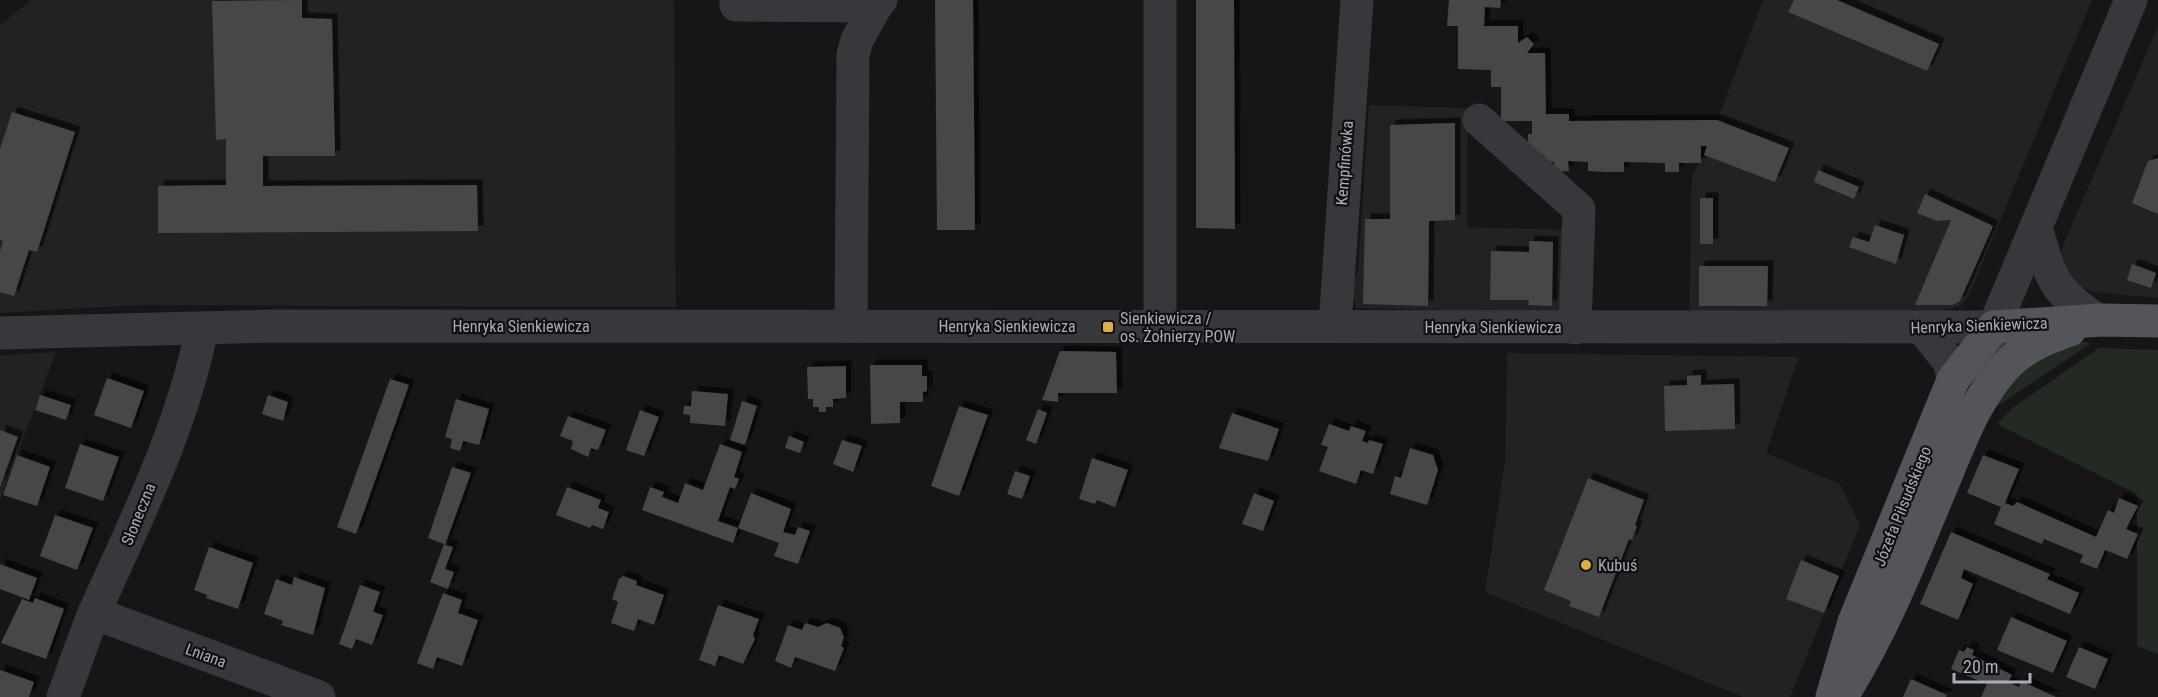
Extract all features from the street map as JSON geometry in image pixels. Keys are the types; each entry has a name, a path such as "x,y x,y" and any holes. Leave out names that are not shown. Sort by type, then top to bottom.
{"main road":[{"name":"Henryka Sienkiewicza","path":"1994,327 2097,320 2158,321"},
{"path":"1973,414 2008,364 2019,355 2036,343 2097,320"},
{"name":"Józefa Piłsudskiego","path":"1832,697 1854,622 1953,380 1994,327"},
{"name":"Józefa Piłsudskiego","path":"1842,697 1878,636 1973,414"}],"street":[{"path":"736,0 736,5 878,3"},
{"path":"1160,0 1160,326"},
{"name":"Kempfinówka","path":"1335,326 1357,0"},
{"name":"Józefa Piłsudskiego","path":"1973,414 1977,386 1994,327 2131,0"},
{"path":"851,326 853,55 857,40 878,3"},
{"path":"1479,120 1580,209 1575,328"},
{"path":"2036,227 2046,262 2060,292 2097,320"},
{"name":"Henryka Sienkiewicza","path":"0,333 202,328 851,326 1994,327"},
{"name":"Słoneczna","path":"63,697 94,614 133,529 194,370 202,328"},
{"path":"1922,328 1950,363 1953,380"},
{"name":"Lniana","path":"94,614 319,697"}],"shaded area":[{"path":"31,0 674,0 676,307 141,305 0,313 0,25"},
{"path":"1763,0 2092,0 1970,293 1961,306 1941,311 1689,313 1692,176 1704,155"},
{"path":"2158,26 2158,298 2093,292 2079,287 2065,272 2060,257 2062,248"},
{"path":"1369,105 1468,108 1467,227 1564,230 1563,313 1357,308 1352,298 1353,281 1358,272"},
{"path":"2087,342 2090,344 1993,409 2011,376 2068,343"},
{"path":"2099,348 2158,350 2158,654 2137,646 2137,494 1997,424 2011,409"},
{"path":"56,352 0,500 0,355"},
{"path":"1507,353 1799,357 1766,453 1840,484 1860,525 1790,697 1743,697 1485,592 1505,461"}],"building":[{"path":"302,0 302,18 332,19 335,156 263,156 263,186 477,185 478,231 158,233 158,186 226,185 226,139 216,140 212,1"},
{"path":"935,0 973,0 975,230 937,230"},
{"path":"1196,0 1234,0 1235,229 1196,228"},
{"path":"1449,0 1501,0 1500,8 1485,7 1484,26 1518,26 1518,43 1527,37 1534,44 1527,53 1545,53 1546,114 1569,114 1569,121 1717,120 1789,148 1775,182 1704,155 1707,146 1701,146 1701,163 1679,163 1679,172 1665,172 1665,163 1624,162 1624,172 1588,171 1588,162 1568,161 1569,171 1554,172 1554,162 1544,162 1544,155 1528,154 1528,134 1532,134 1532,121 1501,121 1501,87 1491,87 1491,70 1458,69 1458,26 1447,26"},
{"path":"1794,0 1837,0 1939,44 1927,71 1788,12"},
{"path":"12,112 75,132 37,252 29,250 14,296 0,292 0,251 3,241 0,240 0,149"},
{"path":"1455,123 1455,220 1429,221 1428,306 1363,304 1365,219 1390,219 1390,125"},
{"path":"2158,158 2158,214 2132,203 2148,161"},
{"path":"1818,170 1859,187 1854,199 1814,182"},
{"path":"1925,194 1993,226 1960,301 1953,305 1915,305 1951,220 1937,221 1917,213"},
{"path":"1700,198 1713,198 1713,244 1700,244"},
{"path":"1875,225 1904,235 1896,264 1849,247 1853,237 1869,242"},
{"path":"1529,241 1553,242 1552,306 1528,305 1529,300 1490,300 1491,251 1529,252"},
{"path":"2132,264 2156,273 2151,288 2127,280"},
{"path":"1699,266 1768,266 1767,306 1699,306"},
{"path":"1060,351 1116,352 1117,393 1058,393 1058,402 1042,400"},
{"path":"870,365 922,365 922,376 927,376 927,391 923,392 923,402 900,402 900,423 871,424"},
{"path":"846,366 846,398 833,399 833,407 826,407 826,412 819,412 819,407 813,407 813,399 808,399 807,367"},
{"path":"1701,375 1701,385 1734,384 1735,429 1665,431 1664,386 1687,385 1687,376"},
{"path":"107,378 144,391 131,428 94,415"},
{"path":"390,379 409,385 356,534 337,527"},
{"path":"692,391 728,394 725,426 690,423 690,415 683,414 684,406 691,406"},
{"path":"40,395 71,405 66,420 35,410"},
{"path":"268,395 288,402 283,421 262,414"},
{"path":"456,399 489,409 479,445 463,441 460,451 450,448 452,439 445,437"},
{"path":"742,401 757,406 745,445 730,440"},
{"path":"959,406 988,415 959,496 931,486"},
{"path":"1038,409 1047,413 1036,444 1026,440"},
{"path":"640,410 659,417 644,456 626,450"},
{"path":"1232,413 1279,429 1268,461 1219,448"},
{"path":"568,416 606,430 598,450 591,448 588,457 571,449 573,441 560,436"},
{"path":"1329,424 1349,431 1351,426 1366,431 1362,441 1368,443 1369,440 1383,444 1373,474 1361,470 1356,484 1319,471 1328,447 1321,445"},
{"path":"0,430 18,437 0,487"},
{"path":"789,436 804,442 800,453 785,448"},
{"path":"842,440 862,446 853,472 833,464"},
{"path":"80,444 119,457 103,501 65,488"},
{"path":"720,444 742,452 734,477 739,479 735,489 730,487 718,521 738,528 733,543 642,510 650,487 664,492 662,497 678,503 685,483 703,490"},
{"path":"1410,448 1433,455 1438,470 1427,505 1390,494 1395,476 1401,478"},
{"path":"17,455 50,467 37,506 3,495"},
{"path":"1983,455 2019,469 2005,503 2013,506 2017,502 2096,537 2108,510 2114,513 2119,498 2138,506 2126,529 2138,534 2127,559 2105,550 2097,569 2080,562 2083,555 2044,539 2042,544 1994,524 2001,507 1967,493"},
{"path":"1092,458 1128,470 1115,507 1097,500 1095,504 1079,499"},
{"path":"452,467 471,473 445,545 453,547 445,569 454,572 448,589 430,582 444,544 428,538"},
{"path":"1015,471 1030,476 1022,499 1007,494"},
{"name":"Kubuś","path":"1588,478 1644,500 1632,540 1629,539 1599,617 1569,606 1571,601 1544,590"},
{"path":"567,487 601,500 598,508 609,512 603,529 592,525 590,528 556,515"},
{"path":"751,493 791,509 783,532 795,535 798,527 810,531 798,564 774,556 779,543 738,528"},
{"path":"1254,493 1274,501 1263,531 1242,524"},
{"path":"55,515 93,528 77,570 40,556"},
{"path":"1951,532 2050,574 2047,579 2079,593 2070,614 1964,569 1961,578 1973,584 1958,620 1920,604"},
{"path":"209,547 253,563 238,609 206,598 207,595 194,590"},
{"path":"1801,560 1839,576 1824,613 1786,599"},
{"path":"0,564 37,578 29,600 0,589"},
{"path":"623,576 637,581 636,585 664,595 654,625 638,619 634,631 611,623 618,602 612,599 619,579"},
{"path":"294,577 325,588 313,635 281,625 283,621 264,614 276,579 292,585"},
{"path":"360,585 380,592 373,612 383,615 372,645 356,639 352,649 339,644"},
{"path":"443,593 462,600 458,613 478,620 462,666 437,657 433,669 417,663"},
{"path":"35,598 64,609 46,659 1,643 22,599 33,603"},
{"path":"718,605 759,619 753,635 755,639 743,664 719,655 715,666 699,660"},
{"path":"2011,617 2067,641 2053,673 1997,650"},
{"path":"805,623 818,627 827,623 840,628 844,637 841,646 844,648 835,671 795,657 791,668 775,661 788,625 802,630"},
{"path":"1967,647 1974,650 1972,655 2012,675 2008,682 2019,687 2021,681 2056,697 1981,697 1987,684 1951,669 1959,650 1964,652"},
{"path":"2079,647 2108,659 2095,689 2066,677"},
{"path":"0,670 34,682 29,697 0,697"},
{"path":"1911,679 1947,695 1946,697 1903,697"}],"place":[{"name":"Sienkiewicza / os. Żołnierzy POW","path":"1108,327"},
{"name":"Kubuś","path":"1586,565"}]}
